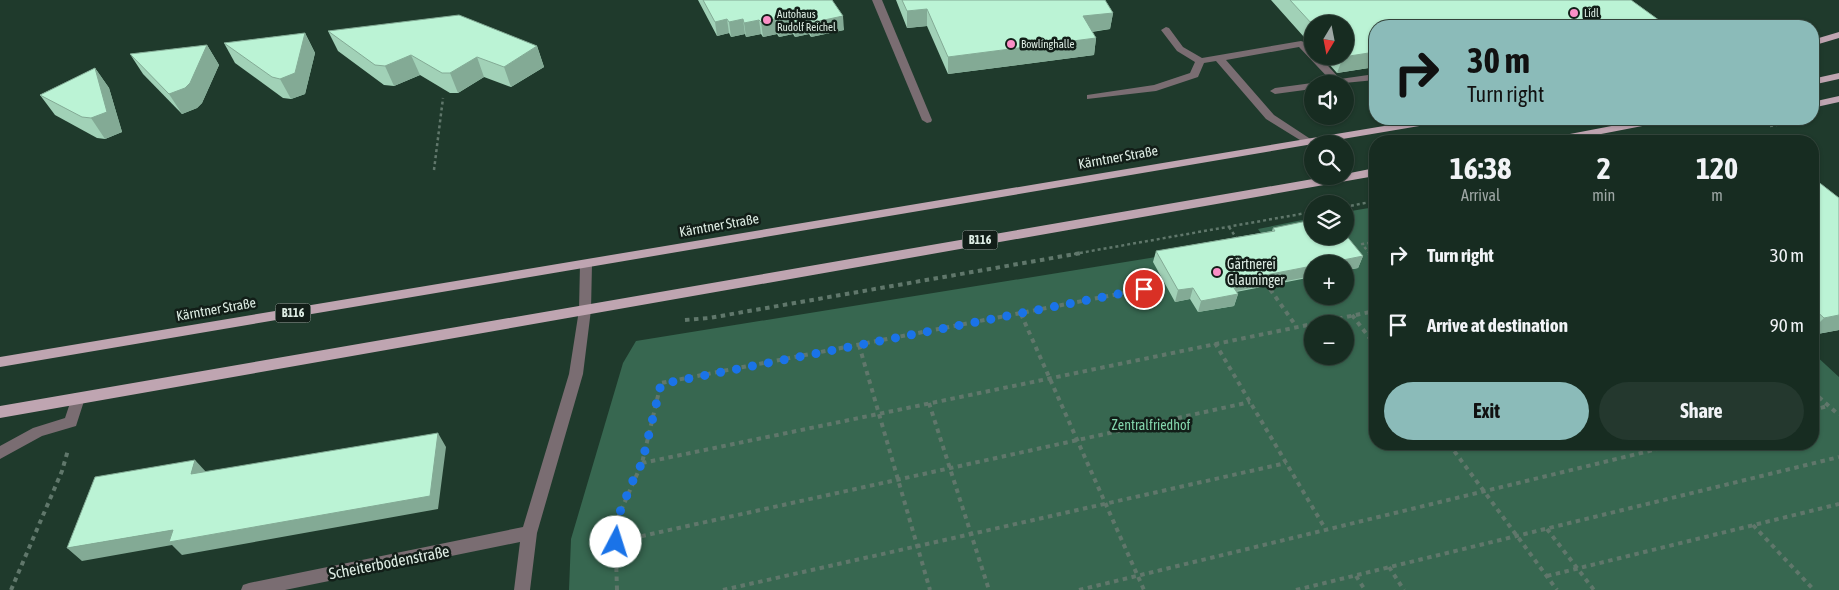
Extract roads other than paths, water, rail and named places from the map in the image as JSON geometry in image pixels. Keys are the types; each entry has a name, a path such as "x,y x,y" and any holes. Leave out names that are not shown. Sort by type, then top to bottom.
{"main road":[{"path":"1819,41 1839,34"},
{"path":"1819,80 1839,76"},
{"path":"1819,103 1839,99"},
{"name":"Kärntner Straße","path":"1349,135 1409,125"},
{"path":"1580,135 1632,125"},
{"name":"Kärntner Straße","path":"0,362 1304,143"},
{"name":"B116","path":"0,412 1369,173"}],"street":[{"path":"877,0 927,120"},
{"path":"1166,30 1180,49 1200,61 1301,44 1304,47"},
{"path":"1218,57 1270,117 1304,139"},
{"path":"1091,97 1156,88 1194,75 1200,61"},
{"path":"1354,80 1369,78"},
{"path":"1275,91 1304,87"},
{"path":"522,590 529,533 576,374 585,310 586,264"},
{"path":"0,453 38,432 71,422 78,398"},
{"name":"Scheiterbodenstraße","path":"249,590 529,533"}],"place":[{"name":"Lidl","path":"1574,13"},
{"name":"Autohaus Rudolf Reichel","path":"767,20"},
{"name":"Bowlinghalle","path":"1011,44"},
{"name":"Gärtnerei Glauninger","path":"1217,272"}],"park label":[{"name":"Zentralfriedhof","path":"1151,425"}]}
